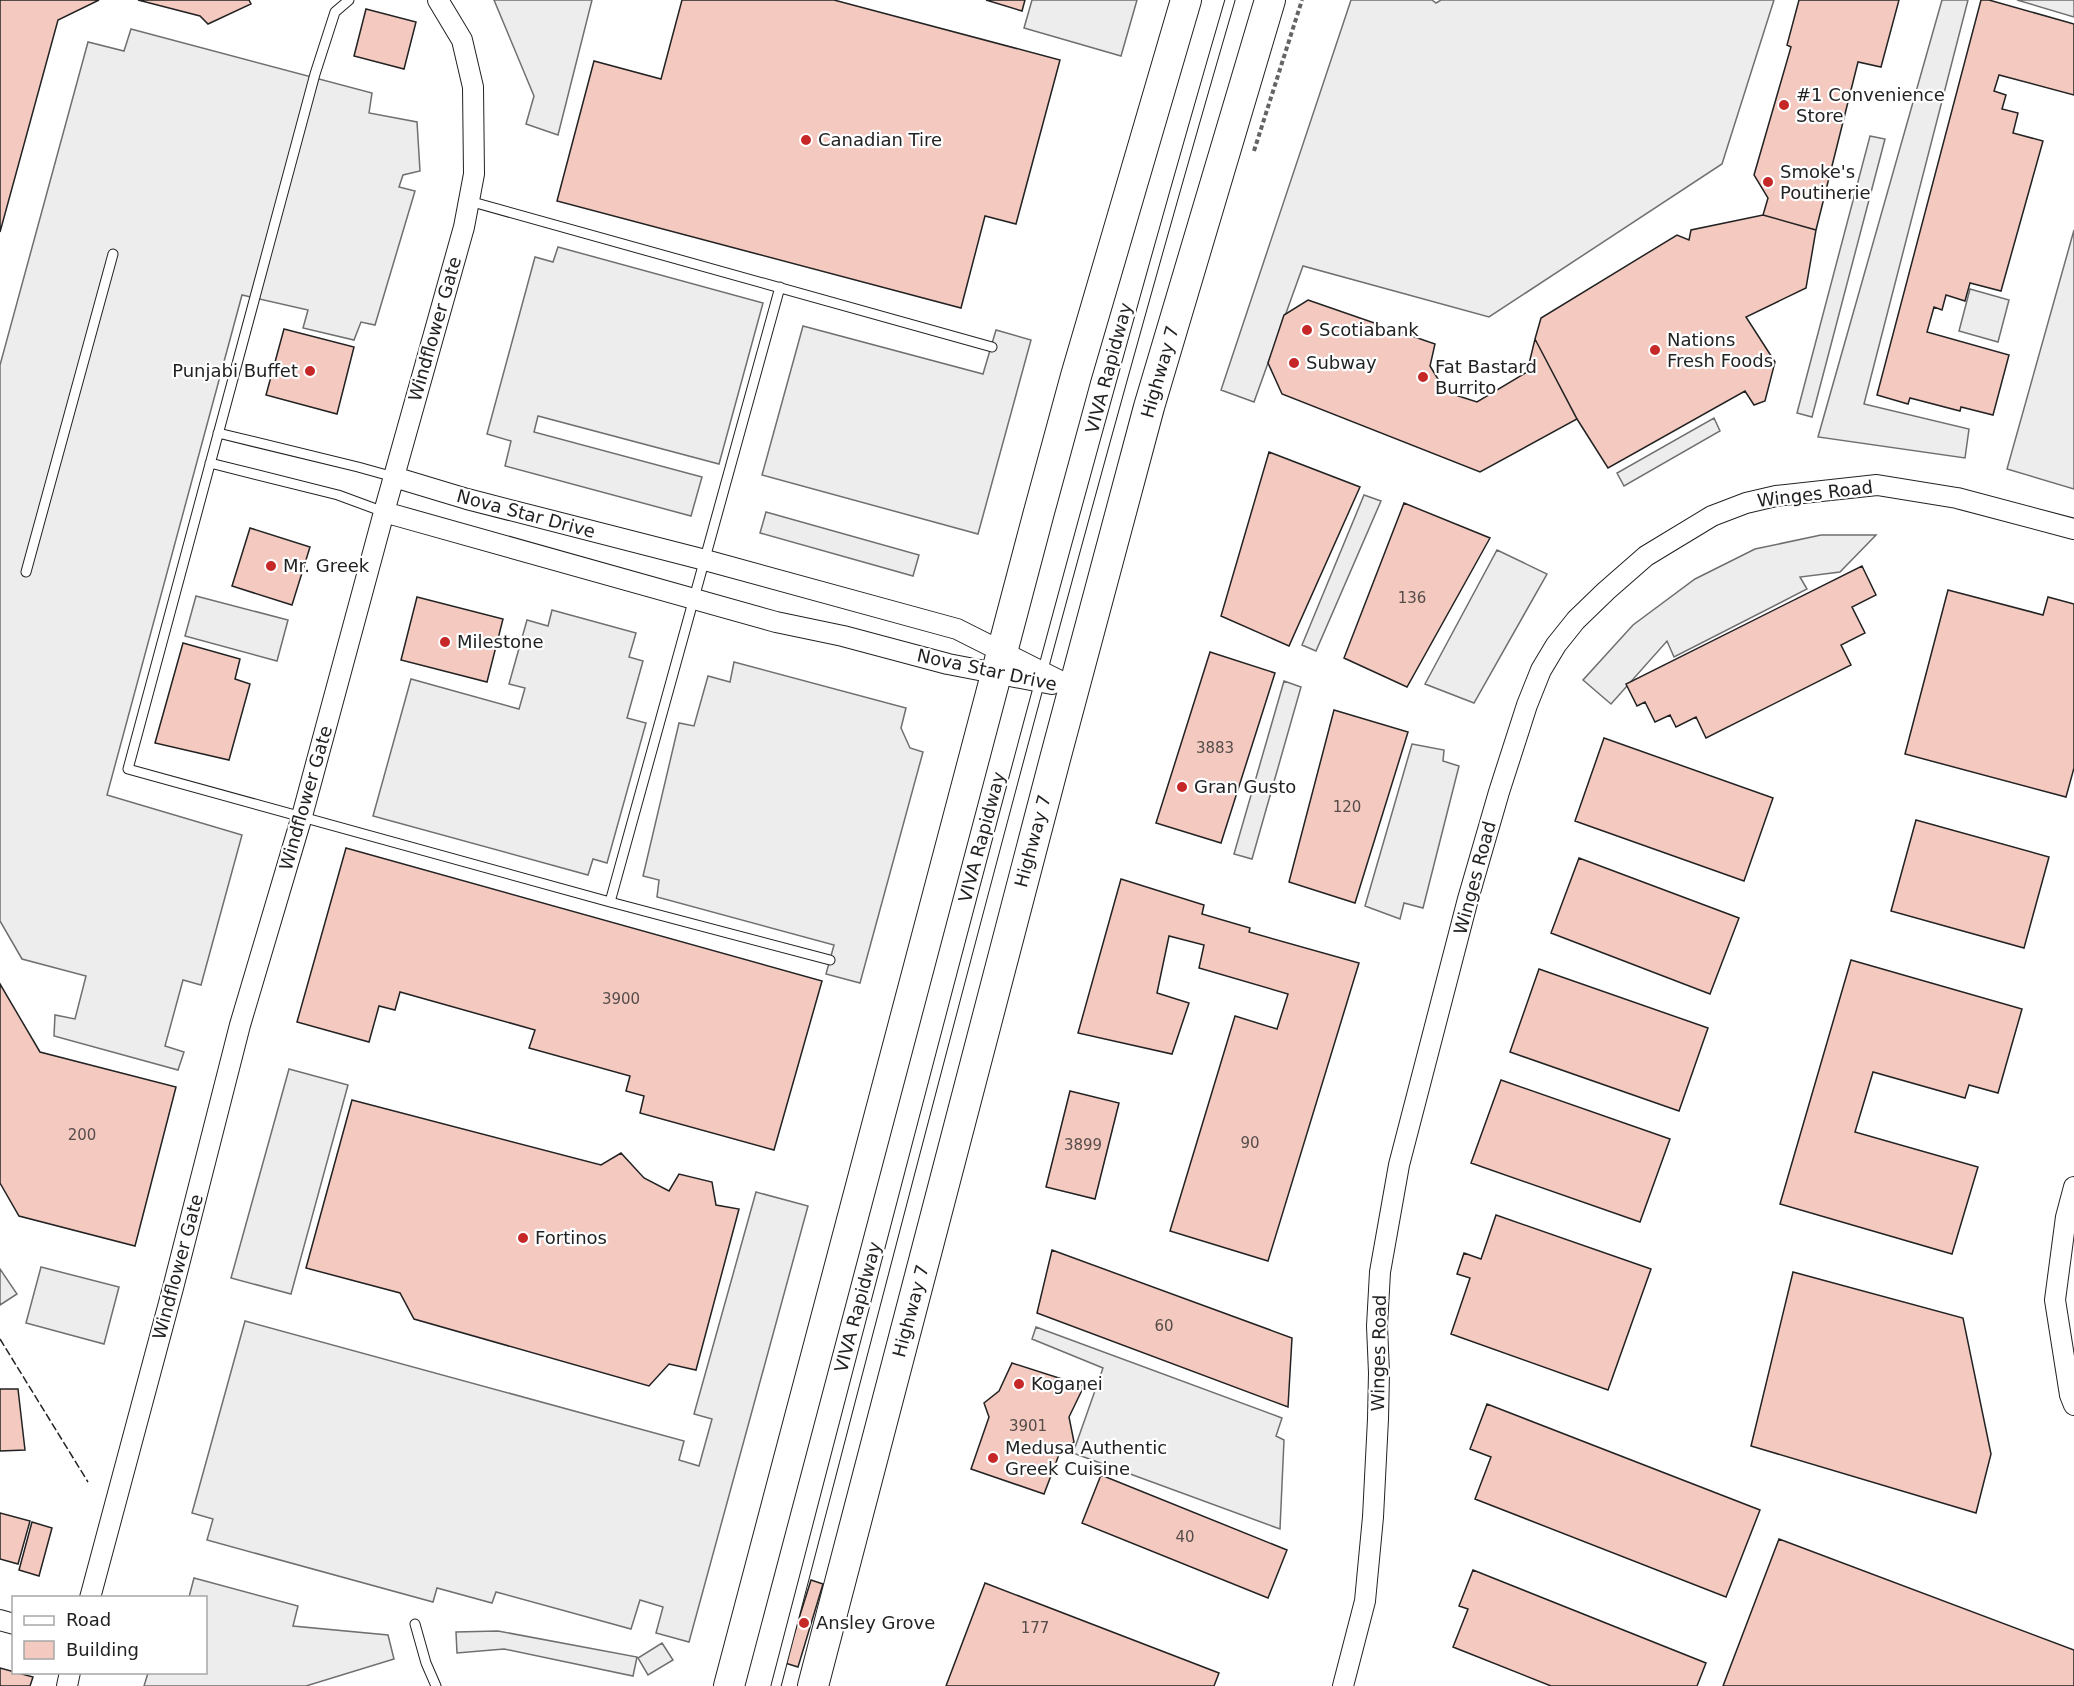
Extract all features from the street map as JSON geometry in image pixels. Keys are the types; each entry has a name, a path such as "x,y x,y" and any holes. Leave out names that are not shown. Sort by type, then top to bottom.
{"main road":[{"path":"729,1686 1079,365 1186,0"},
{"name":"Highway 7","path":"813,1686 1149,407 1270,0"}],"street":[{"name":"Windflower Gate","path":"91,1596 240,1025 302,816 448,288 469,201 474,174 473,87 462,39 438,0"},
{"name":"Nova Star Drive","path":"394,477 467,499 705,560 957,629 999,662 1074,688"},
{"name":"Winges Road","path":"1343,1686 1365,1601 1373,1517 1378,1419 1377,1326 1380,1272 1397,1175 1468,899 1499,792 1527,705 1541,670 1556,645 1599,597 1646,556 1712,516 1746,503 1776,496 1877,485 1957,498 2074,529"},
{"name":"Nova Star Drive","path":"384,513 776,622 843,636 948,664 999,662"},
{"path":"2074,1188 2066,1217 2055,1300 2070,1395 2074,1405"}],"lane":[{"path":"349,0 335,12 315,74 128,769 830,960"},
{"name":"VIVA Rapidway","path":"776,1686 1041,677 1168,212 1230,0"},
{"path":"469,201 992,347"},
{"path":"26,572 113,254"},
{"path":"610,902 780,287"},
{"path":"218,433 394,477"},
{"path":"210,463 338,495 384,513"},
{"path":"415,1624 426,1664 436,1686"}],"shaded area":[{"path":"494,0 592,0 558,135 526,124 534,96"},
{"path":"1032,0 1137,0 1121,56 1024,28"},
{"path":"1351,0 1432,0 1436,3 1441,0 1774,0 1722,164 1489,317 1303,266 1254,402 1221,390"},
{"path":"1942,0 1968,0 1864,404 1969,429 1965,458 1818,437"},
{"path":"2017,0 2074,0 2074,17"},
{"path":"131,29 372,93 369,113 417,122 420,171 403,175 399,187 415,191 375,325 361,322 354,340 303,328 308,310 242,295 107,795 242,835 201,985 183,980 165,1046 184,1052 178,1070 54,1036 55,1015 75,1019 86,976 22,959 0,921 0,365 88,42 124,51"},
{"path":"1870,136 1885,139 1812,417 1797,413"},
{"path":"2074,230 2074,489 2007,469"},
{"path":"558,247 763,303 719,464 538,416 534,432 702,477 691,516 505,466 511,441 487,434 535,257 553,262"},
{"path":"1970,289 2009,300 1998,342 1959,331"},
{"path":"803,326 983,374 996,330 1031,340 978,534 762,475"},
{"path":"1714,418 1720,431 1624,486 1617,473"},
{"path":"1364,495 1381,501 1316,651 1302,645"},
{"path":"766,512 919,555 913,576 760,533"},
{"path":"1821,535 1876,535 1840,572 1800,577 1807,589 1674,657 1667,641 1611,704 1583,680 1633,625 1695,579 1755,549"},
{"path":"1497,550 1547,574 1474,703 1425,684"},
{"path":"196,596 288,620 277,661 185,636"},
{"path":"552,610 636,633 629,657 643,661 627,718 646,723 607,863 593,859 588,875 373,816 411,679 519,709 525,688 509,684 527,620 548,626"},
{"path":"734,662 906,708 901,728 910,748 923,752 860,983 826,974 834,945 657,897 659,880 643,876 679,723 694,726 708,676 730,682"},
{"path":"1284,681 1301,687 1252,859 1234,854"},
{"path":"1412,744 1444,750 1443,761 1459,766 1423,908 1404,903 1400,919 1365,906"},
{"path":"289,1069 348,1085 291,1294 231,1278"},
{"path":"756,1192 808,1206 689,1642 656,1633 663,1607 640,1600 631,1629 496,1592 492,1603 437,1588 433,1602 207,1540 213,1519 192,1513 245,1321 684,1441 679,1460 699,1466 712,1419 694,1414"},
{"path":"41,1267 119,1287 104,1344 26,1323"},
{"path":"0,1269 17,1294 0,1305"},
{"path":"1036,1327 1282,1418 1276,1436 1284,1440 1280,1529 1073,1453 1103,1368 1032,1339"},
{"path":"194,1578 298,1606 293,1626 388,1635 394,1659 306,1686 144,1686 148,1674 207,1674 207,1596 189,1596"},
{"path":"498,1631 637,1657 633,1676 504,1649 457,1653 456,1632"},
{"path":"662,1643 673,1660 648,1675 638,1658"}],"building":[{"path":"0,0 99,0 58,20 0,232"},
{"path":"138,0 249,0 251,4 208,24 200,16"},
{"name":"Canadian Tire","path":"682,0 834,0 1060,60 1016,224 985,216 961,308 557,201 594,61 661,79"},
{"path":"986,0 1025,0 1022,11"},
{"path":"1799,0 1899,0 1881,67 1858,62 1816,230 1763,215 1768,198 1754,175 1791,47 1787,45"},
{"path":"1981,0 1989,0 2074,24 2074,95 1999,75 1994,91 2006,95 2002,109 2018,113 2013,133 2043,141 2001,291 1970,283 1965,301 1946,295 1942,310 1934,307 1927,332 2009,355 1993,415 1961,407 1960,411 1910,398 1908,404 1877,395"},
{"path":"366,9 416,22 404,69 354,56"},
{"name":"Nations Fresh Foods","path":"1763,215 1816,230 1806,288 1746,317 1775,362 1765,401 1754,405 1745,391 1608,468 1577,419 1535,339 1541,318 1677,235 1689,240 1691,230"},
{"path":"1308,300 1435,344 1430,366 1446,392 1477,402 1527,372 1535,339 1577,419 1480,472 1282,394 1268,363 1284,315"},
{"name":"Punjabi Buffet","path":"284,329 354,347 337,414 266,395"},
{"path":"1269,452 1360,487 1289,646 1221,616"},
{"path":"1404,503 1490,538 1407,687 1344,658"},
{"name":"Mr. Greek","path":"250,528 310,547 292,605 232,586"},
{"path":"1862,566 1876,595 1852,607 1865,633 1841,645 1851,665 1706,738 1696,717 1676,727 1670,715 1655,722 1645,702 1637,706 1626,684"},
{"path":"1948,590 2043,615 2048,597 2074,604 2074,768 2066,797 1905,754"},
{"path":"417,597 503,619 487,682 401,660"},
{"path":"183,643 240,659 235,679 250,684 229,760 155,743"},
{"path":"1210,652 1275,673 1221,843 1156,823"},
{"path":"1334,710 1408,732 1355,903 1289,882"},
{"path":"1604,738 1773,798 1744,881 1575,821"},
{"path":"1916,820 2049,857 2024,948 1891,911"},
{"path":"346,848 822,981 774,1150 640,1113 644,1096 626,1091 630,1076 529,1048 535,1030 400,992 395,1010 379,1006 369,1042 297,1022"},
{"path":"1579,858 1739,918 1710,994 1551,933"},
{"path":"1121,879 1204,905 1202,914 1250,928 1249,932 1359,963 1268,1261 1170,1231 1235,1016 1277,1029 1288,994 1199,968 1204,945 1169,936 1157,993 1189,1003 1172,1054 1078,1033"},
{"path":"1851,960 2022,1009 1998,1093 1969,1085 1965,1098 1873,1072 1855,1132 1978,1167 1952,1254 1780,1204"},
{"path":"1539,969 1708,1028 1679,1111 1510,1052"},
{"path":"0,984 40,1052 176,1087 135,1246 19,1216 0,1183"},
{"path":"1501,1080 1670,1139 1640,1222 1471,1163"},
{"path":"1070,1091 1119,1103 1095,1199 1046,1187"},
{"name":"Fortinos","path":"352,1100 601,1165 621,1153 644,1178 669,1191 679,1174 712,1182 716,1205 739,1209 696,1370 669,1364 649,1386 414,1319 400,1293 306,1268"},
{"path":"1496,1215 1651,1269 1608,1390 1451,1334 1470,1278 1457,1274 1464,1253 1481,1259"},
{"path":"1052,1250 1292,1338 1288,1407 1037,1313"},
{"path":"1793,1272 1963,1318 1991,1454 1976,1513 1751,1446"},
{"path":"1012,1363 1084,1386 1069,1417 1074,1442 1060,1452 1044,1494 971,1469 989,1417 984,1403 999,1391"},
{"path":"0,1389 18,1389 25,1450 0,1451"},
{"path":"1487,1404 1760,1510 1726,1597 1475,1499 1491,1457 1470,1449"},
{"path":"1101,1475 1287,1550 1268,1598 1082,1523"},
{"path":"0,1513 30,1521 18,1564 0,1559"},
{"path":"32,1522 52,1528 39,1576 19,1570"},
{"path":"1779,1539 2074,1650 2074,1686 1723,1686"},
{"path":"1473,1570 1706,1663 1697,1686 1551,1686 1453,1647 1468,1609 1459,1606"},
{"name":"Ansley Grove","path":"811,1580 823,1584 798,1667 785,1663"},
{"path":"985,1583 1219,1673 1214,1686 946,1686"},
{"path":"0,1668 12,1671 12,1674 33,1677 30,1686 0,1686"}],"fence":[{"path":"0,1339 88,1482"}],"place":[{"name":"#1 Convenience Store","path":"1784,105"},
{"name":"Canadian Tire","path":"806,140"},
{"name":"Smoke's Poutinerie","path":"1768,182"},
{"name":"Scotiabank","path":"1307,330"},
{"name":"Nations Fresh Foods","path":"1655,350"},
{"name":"Subway","path":"1294,363"},
{"name":"Punjabi Buffet","path":"310,371"},
{"name":"Fat Bastard Burrito","path":"1423,377"},
{"name":"Mr. Greek","path":"271,566"},
{"name":"Milestone","path":"445,642"},
{"name":"Gran Gusto","path":"1182,787"},
{"name":"Fortinos","path":"523,1238"},
{"name":"Koganei","path":"1019,1384"},
{"name":"Medusa Authentic Greek Cuisine","path":"993,1458"},
{"name":"Ansley Grove","path":"804,1623"}]}
